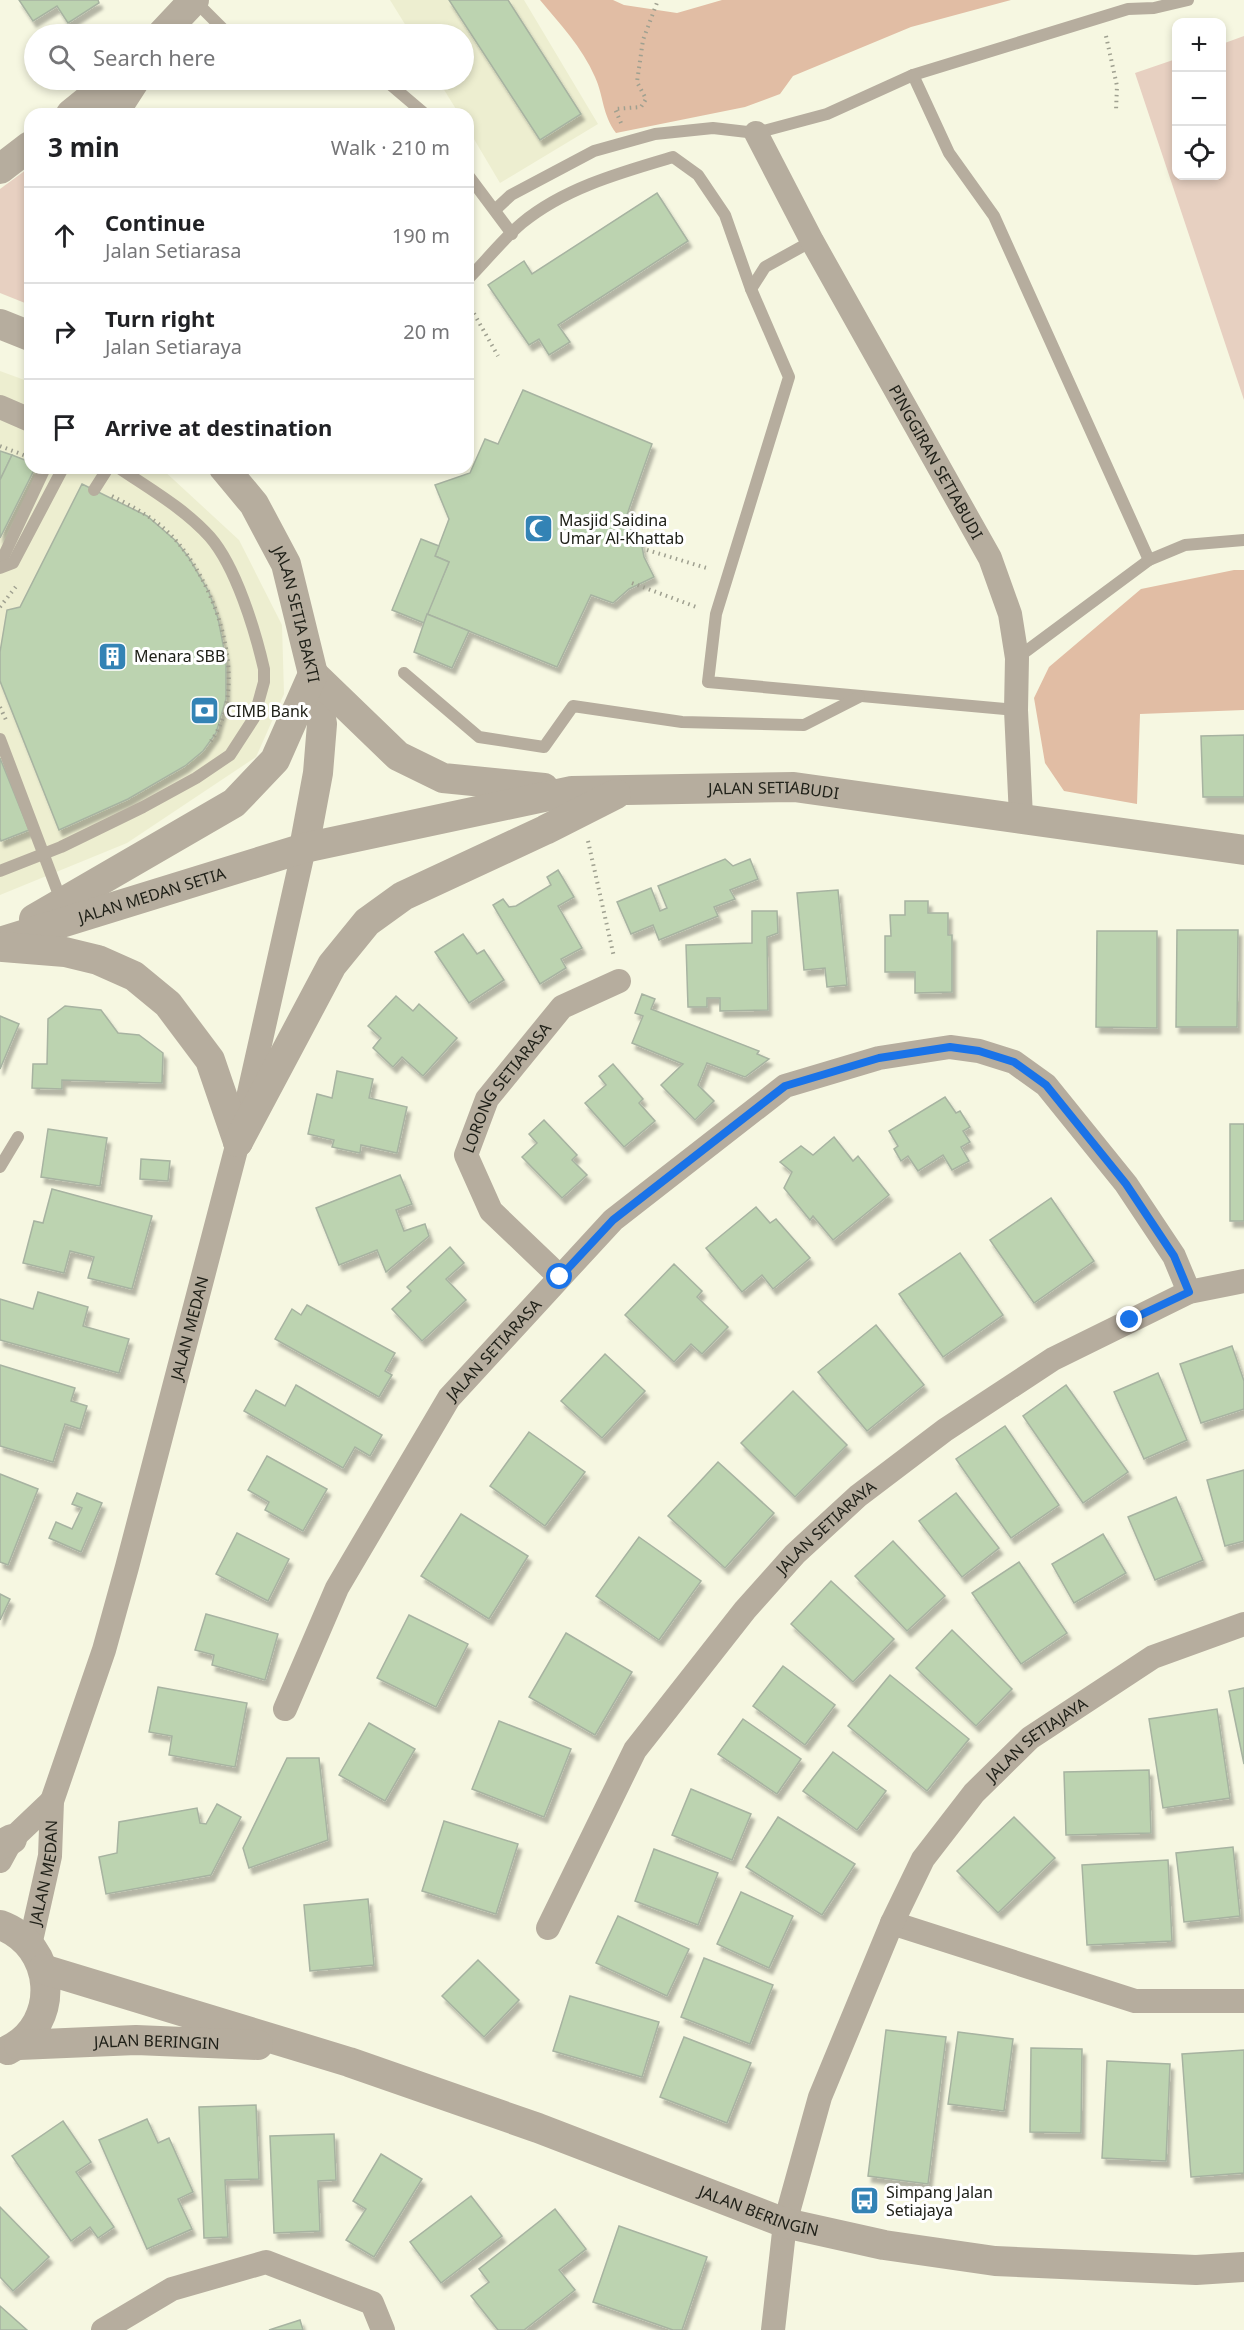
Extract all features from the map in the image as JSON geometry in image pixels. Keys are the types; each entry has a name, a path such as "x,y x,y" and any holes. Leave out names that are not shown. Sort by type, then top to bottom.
{"street":[{"path":"171,24 194,0"},
{"path":"78,108 101,90"},
{"path":"117,108 129,90"},
{"name":"PINGGIRAN SETIABUDI","path":"756,134 812,241 990,558 1010,614 1017,658 1016,710 1021,817"},
{"path":"0,169 24,151"},
{"path":"0,324 24,334"},
{"path":"0,407 24,417"},
{"name":"JALAN SETIA BAKTI","path":"229,474 254,504 286,564 312,674 322,724 318,773 304,848"},
{"path":"0,940 234,803 275,760 312,674 398,756 443,778 577,801"},
{"name":"JALAN SETIABUDI","path":"304,848 577,801 624,790 794,787 1244,850"},
{"path":"237,1142 332,965 367,922 403,896 577,801"},
{"name":"JALAN MEDAN SETIA","path":"0,940 304,848"},
{"name":"JALAN MEDAN","path":"37,1957 50,1856 52,1802 104,1650 122,1588 237,1142 304,848"},
{"path":"0,947 65,952 98,960 135,976 168,1004 210,1060 237,1142"},
{"name":"LORONG SETIARASA","path":"560,1277 491,1211 466,1155 487,1099 562,1007 619,981"},
{"name":"JALAN SETIARASA","path":"285,1709 337,1588 449,1398 613,1220 785,1086 879,1058 950,1047 979,1051 1014,1062 1046,1085 1126,1184 1174,1256 1189,1292"},
{"name":"JALAN SETIARAYA","path":"548,1929 635,1749 744,1610 795,1554 858,1496 945,1430 1053,1359 1189,1292 1244,1281"},
{"name":"JALAN SETIAJAYA","path":"773,2330 785,2223 819,2097 892,1923 923,1859 974,1793 1030,1738 1153,1657 1244,1624"},
{"name":"JALAN MEDAN","path":"4,1848 52,1802"},
{"path":"892,1923 1135,2001 1244,2001"},
{"name":"JALAN BERINGIN","path":"0,1925 20,1936 37,1957 538,2128 785,2223 884,2245 995,2261 1196,2270 1244,2267"},
{"path":"9,2049 34,2030 43,2011 47,1990 37,1957"},
{"name":"JALAN BERINGIN","path":"9,2049 136,2040 296,2046"},
{"path":"103,2330 172,2289 266,2262 372,2303 383,2330"}],"lane":[{"path":"194,0 218,24"},
{"path":"496,209 511,195 594,151 655,134 713,128 756,134 827,114 913,75 1131,4 1154,8 1188,0"},
{"path":"913,75 949,153 994,216 1149,560"},
{"path":"396,90 418,108"},
{"path":"474,273 521,223 554,201 623,172 673,157 698,175 724,215 751,289 789,377 717,614 708,682 1016,710"},
{"path":"474,182 496,209 512,234"},
{"path":"751,289 765,267 812,241"},
{"path":"0,566 42,474"},
{"path":"0,566 13,563 60,474"},
{"path":"94,489 104,474"},
{"path":"0,871 44,854 196,778 230,755 254,718 264,682 260,653 238,586 224,557 211,539 182,512 128,474"},
{"path":"1017,658 1149,560 1185,545 1244,540"},
{"path":"404,673 479,736 544,747 573,706 682,722 804,725 859,696"},
{"path":"0,739 62,903"},
{"path":"0,1167 18,1137"}],"path":[{"path":"641,107 646,99 637,82 643,40 658,0"},
{"path":"1108,39 1117,86 1116,111"},
{"path":"474,314 498,356"},
{"path":"0,446 24,455"},
{"path":"112,496 155,520 171,535 188,556 209,592 219,617 227,660 228,689 224,713 217,733 210,743"},
{"path":"647,550 728,575"},
{"path":"0,607 21,580"},
{"path":"632,583 717,614"},
{"path":"577,801 619,981"}],"shaded area":[{"path":"390,0 524,0 598,124 500,183 474,139 474,108 455,108 444,90 474,90 474,24 405,24"},
{"path":"540,0 613,0 624,5 677,13 722,0 1011,0 911,27 793,76 780,94 745,107 616,133 608,119 590,66 570,36"},
{"path":"1244,36 1244,400 1135,73 1172,60 1172,180 1226,180 1226,43"},
{"path":"24,171 24,303 0,293 0,189"},
{"path":"0,371 24,380 24,474 168,474 239,540 282,625 284,694 256,757 127,843 0,895"},
{"path":"1234,570 1244,570 1244,710 1140,714 1137,804 1064,791 1045,763 1034,698 1049,667 1141,589"}],"building":[{"path":"19,0 98,0 99,3 68,23 57,6 33,21"},
{"path":"449,0 508,0 581,114 540,140 474,38 474,24 465,24"},
{"path":"657,193 688,241 558,325 570,342 549,355 539,339 529,345 488,285 524,261 532,274"},
{"name":"Masjid Saidina Umar Al-Khattab","path":"523,390 652,444 623,526 639,532 644,557 654,577 629,589 613,603 591,595 557,667 427,614 449,562 435,556 449,519 435,485 467,474 474,474 474,464 485,439 498,444"},
{"path":"0,451 12,455 0,480"},
{"path":"12,455 24,460 24,474 32,474 0,538 0,480"},
{"name":"Menara SBB","path":"82,484 147,516 176,541 189,558 209,592 218,618 226,660 226,699 216,733 203,751 185,766 128,799 59,830 0,681 0,652 7,610 20,607"},
{"path":"421,539 439,546 435,556 449,562 424,623 392,610"},
{"path":"427,614 469,631 452,668 414,652"},
{"path":"1244,735 1244,797 1203,797 1201,736"},
{"path":"0,758 29,830 1,841 0,838"},
{"path":"725,859 733,866 750,859 758,879 730,890 735,899 714,907 718,916 659,940 653,925 631,934 617,902 651,888 660,911 667,908 658,886"},
{"path":"558,870 574,897 558,906 582,948 561,959 566,968 540,984 493,905 503,899 509,907 516,906 551,885 547,877"},
{"path":"838,890 847,985 827,987 825,968 804,970 797,893"},
{"path":"905,901 928,901 928,913 948,913 948,935 952,935 952,992 915,993 915,972 885,972 885,936 891,936 890,915 905,915"},
{"path":"752,911 777,911 778,933 767,937 768,1010 720,1011 720,998 707,998 707,1007 688,1007 686,945 752,943"},
{"path":"1177,930 1238,930 1237,1027 1176,1027"},
{"path":"1097,931 1157,931 1157,1028 1096,1027"},
{"path":"463,934 477,954 484,950 504,980 469,1003 435,952"},
{"path":"642,994 655,999 651,1009 759,1051 757,1054 769,1059 745,1077 707,1063 698,1085 714,1101 695,1120 661,1085 683,1064 632,1043 643,1016 635,1013"},
{"path":"396,996 413,1011 419,1004 457,1038 423,1076 402,1057 393,1067 373,1048 381,1038 368,1026"},
{"path":"65,1006 101,1010 118,1033 139,1035 163,1053 162,1083 62,1080 62,1089 32,1088 33,1064 47,1064 48,1019"},
{"path":"0,1016 19,1024 0,1069"},
{"path":"613,1064 643,1099 639,1103 655,1121 624,1147 585,1103 606,1085 599,1076"},
{"path":"337,1071 373,1079 369,1098 407,1107 397,1153 361,1145 360,1153 332,1147 334,1140 308,1134 317,1094 332,1098"},
{"path":"945,1097 956,1113 960,1111 970,1127 963,1131 970,1142 961,1147 969,1161 952,1170 943,1155 918,1171 908,1156 901,1161 894,1149 898,1146 889,1131"},
{"path":"544,1120 577,1155 572,1160 587,1175 562,1198 522,1157 537,1143 529,1134"},
{"path":"1230,1124 1244,1124 1244,1221 1230,1221"},
{"path":"48,1129 107,1138 100,1186 41,1177"},
{"path":"834,1137 853,1161 858,1156 889,1195 833,1240 813,1216 810,1220 784,1188 792,1172 780,1162 801,1146 813,1155"},
{"path":"141,1159 170,1161 168,1181 140,1179"},
{"path":"400,1175 412,1204 396,1210 404,1231 425,1224 429,1236 386,1272 377,1250 339,1265 316,1208"},
{"path":"52,1189 152,1216 132,1289 88,1278 94,1257 70,1251 64,1273 23,1263 34,1221 43,1223"},
{"path":"1051,1198 1094,1261 1034,1303 990,1240"},
{"path":"756,1207 770,1223 776,1219 810,1258 773,1289 762,1275 742,1292 706,1248"},
{"path":"450,1247 464,1263 446,1279 466,1300 422,1341 392,1309 411,1291 407,1287"},
{"path":"960,1253 1003,1315 943,1357 899,1294"},
{"path":"674,1264 702,1291 697,1297 728,1327 702,1354 691,1344 674,1362 625,1315"},
{"path":"38,1292 88,1307 83,1326 129,1339 119,1373 0,1340 0,1299 33,1309"},
{"path":"307,1305 395,1353 385,1371 392,1375 379,1397 275,1339 292,1309 301,1315"},
{"path":"876,1325 924,1385 867,1431 818,1372"},
{"path":"1232,1346 1244,1381 1244,1409 1201,1423 1180,1364"},
{"path":"605,1354 645,1391 602,1438 561,1401"},
{"path":"0,1365 75,1388 71,1401 87,1406 80,1429 65,1424 53,1462 0,1446"},
{"path":"1158,1373 1187,1440 1144,1459 1114,1392"},
{"path":"296,1385 382,1435 370,1456 355,1447 343,1468 244,1411 256,1390 285,1406"},
{"path":"1066,1385 1128,1472 1083,1503 1023,1416"},
{"path":"793,1391 847,1445 795,1497 741,1443"},
{"path":"1005,1426 1059,1505 1011,1538 956,1459"},
{"path":"529,1432 585,1472 545,1526 490,1486"},
{"path":"267,1456 327,1489 303,1531 265,1510 269,1502 248,1490"},
{"path":"718,1462 774,1513 725,1568 668,1516"},
{"path":"1244,1470 1244,1541 1225,1546 1207,1480"},
{"path":"0,1474 38,1489 8,1565 0,1562"},
{"path":"77,1493 102,1503 81,1552 49,1538 56,1522 72,1529 82,1508 72,1504"},
{"path":"956,1493 999,1548 962,1577 919,1521"},
{"path":"1176,1497 1203,1560 1155,1580 1128,1517"},
{"path":"461,1514 528,1556 489,1619 421,1576"},
{"path":"237,1533 289,1559 268,1601 216,1574"},
{"path":"1103,1534 1126,1573 1074,1603 1052,1564"},
{"path":"639,1537 701,1581 659,1640 596,1596"},
{"path":"893,1541 945,1596 907,1631 855,1576"},
{"path":"1019,1562 1067,1633 1021,1664 972,1593"},
{"path":"831,1581 894,1639 853,1682 791,1624"},
{"path":"0,1594 10,1599 0,1620"},
{"path":"206,1614 278,1634 265,1680 212,1665 214,1655 195,1650"},
{"path":"409,1615 468,1644 436,1707 377,1678"},
{"path":"952,1630 1012,1689 976,1726 916,1668"},
{"path":"566,1633 632,1672 595,1735 529,1697"},
{"path":"783,1666 835,1705 805,1745 753,1706"},
{"path":"890,1675 969,1739 927,1791 848,1726"},
{"path":"158,1687 247,1703 235,1767 169,1755 172,1736 149,1732"},
{"path":"1244,1688 1244,1764 1229,1691"},
{"path":"1217,1709 1230,1798 1163,1808 1149,1719"},
{"path":"743,1719 801,1759 777,1794 718,1754"},
{"path":"499,1721 571,1749 544,1817 472,1789"},
{"path":"369,1723 415,1749 385,1801 339,1775"},
{"path":"833,1752 886,1791 857,1830 803,1791"},
{"path":"287,1758 319,1758 328,1840 249,1868 243,1848"},
{"path":"1149,1770 1151,1833 1066,1835 1064,1772"},
{"path":"691,1789 751,1814 732,1860 672,1835"},
{"path":"217,1804 241,1817 211,1875 106,1894 99,1857 117,1853 119,1822 197,1808 200,1823 206,1824"},
{"path":"778,1817 855,1864 822,1915 746,1867"},
{"path":"1014,1817 1055,1858 998,1913 957,1871"},
{"path":"444,1821 518,1844 496,1914 422,1891"},
{"path":"1233,1847 1240,1916 1184,1922 1176,1853"},
{"path":"654,1849 718,1873 698,1925 635,1901"},
{"path":"1168,1860 1172,1941 1087,1945 1082,1865"},
{"path":"741,1892 793,1916 769,1968 717,1944"},
{"path":"368,1899 374,1965 310,1971 304,1905"},
{"path":"618,1916 689,1949 667,1996 596,1963"},
{"path":"704,1958 773,1985 750,2044 681,2017"},
{"path":"478,1960 519,2000 484,2037 442,1996"},
{"path":"570,1996 659,2022 642,2077 553,2051"},
{"path":"886,2030 946,2037 928,2184 868,2176"},
{"path":"958,2032 1013,2039 1004,2111 948,2104"},
{"path":"684,2037 751,2063 727,2123 660,2097"},
{"path":"1031,2048 1082,2049 1081,2133 1030,2132"},
{"path":"1244,2050 1244,2173 1191,2177 1182,2054"},
{"path":"1107,2061 1170,2064 1166,2161 1102,2158"},
{"path":"256,2105 259,2179 225,2180 228,2237 204,2238 199,2107"},
{"path":"147,2119 158,2143 169,2138 193,2192 178,2199 192,2229 147,2249 99,2140"},
{"path":"63,2121 91,2162 76,2172 114,2227 98,2238 90,2227 71,2241 12,2156"},
{"path":"334,2134 336,2180 318,2181 320,2231 274,2233 270,2136"},
{"path":"381,2154 422,2179 374,2257 346,2240 366,2209 353,2201"},
{"path":"471,2196 502,2236 441,2283 410,2242"},
{"path":"0,2207 49,2257 13,2291 0,2277"},
{"path":"555,2209 586,2249 559,2270 575,2290 524,2330 498,2330 471,2296 489,2282 479,2269"},
{"path":"619,2226 707,2257 682,2330 673,2330 593,2302"},
{"path":"0,2306 27,2330 0,2330"},
{"path":"300,2320 303,2330 269,2330"}],"place":[{"name":"Masjid Saidina Umar Al-Khattab","path":"538,529"},
{"name":"Menara SBB","path":"113,656"},
{"name":"CIMB Bank","path":"205,711"},
{"name":"Simpang Jalan Setiajaya","path":"865,2201"}],"route":[{"path":"560,1277 613,1220 785,1086 879,1058 950,1047 979,1051 1014,1062 1046,1085 1126,1184 1174,1256 1189,1292 1130,1320"}]}
